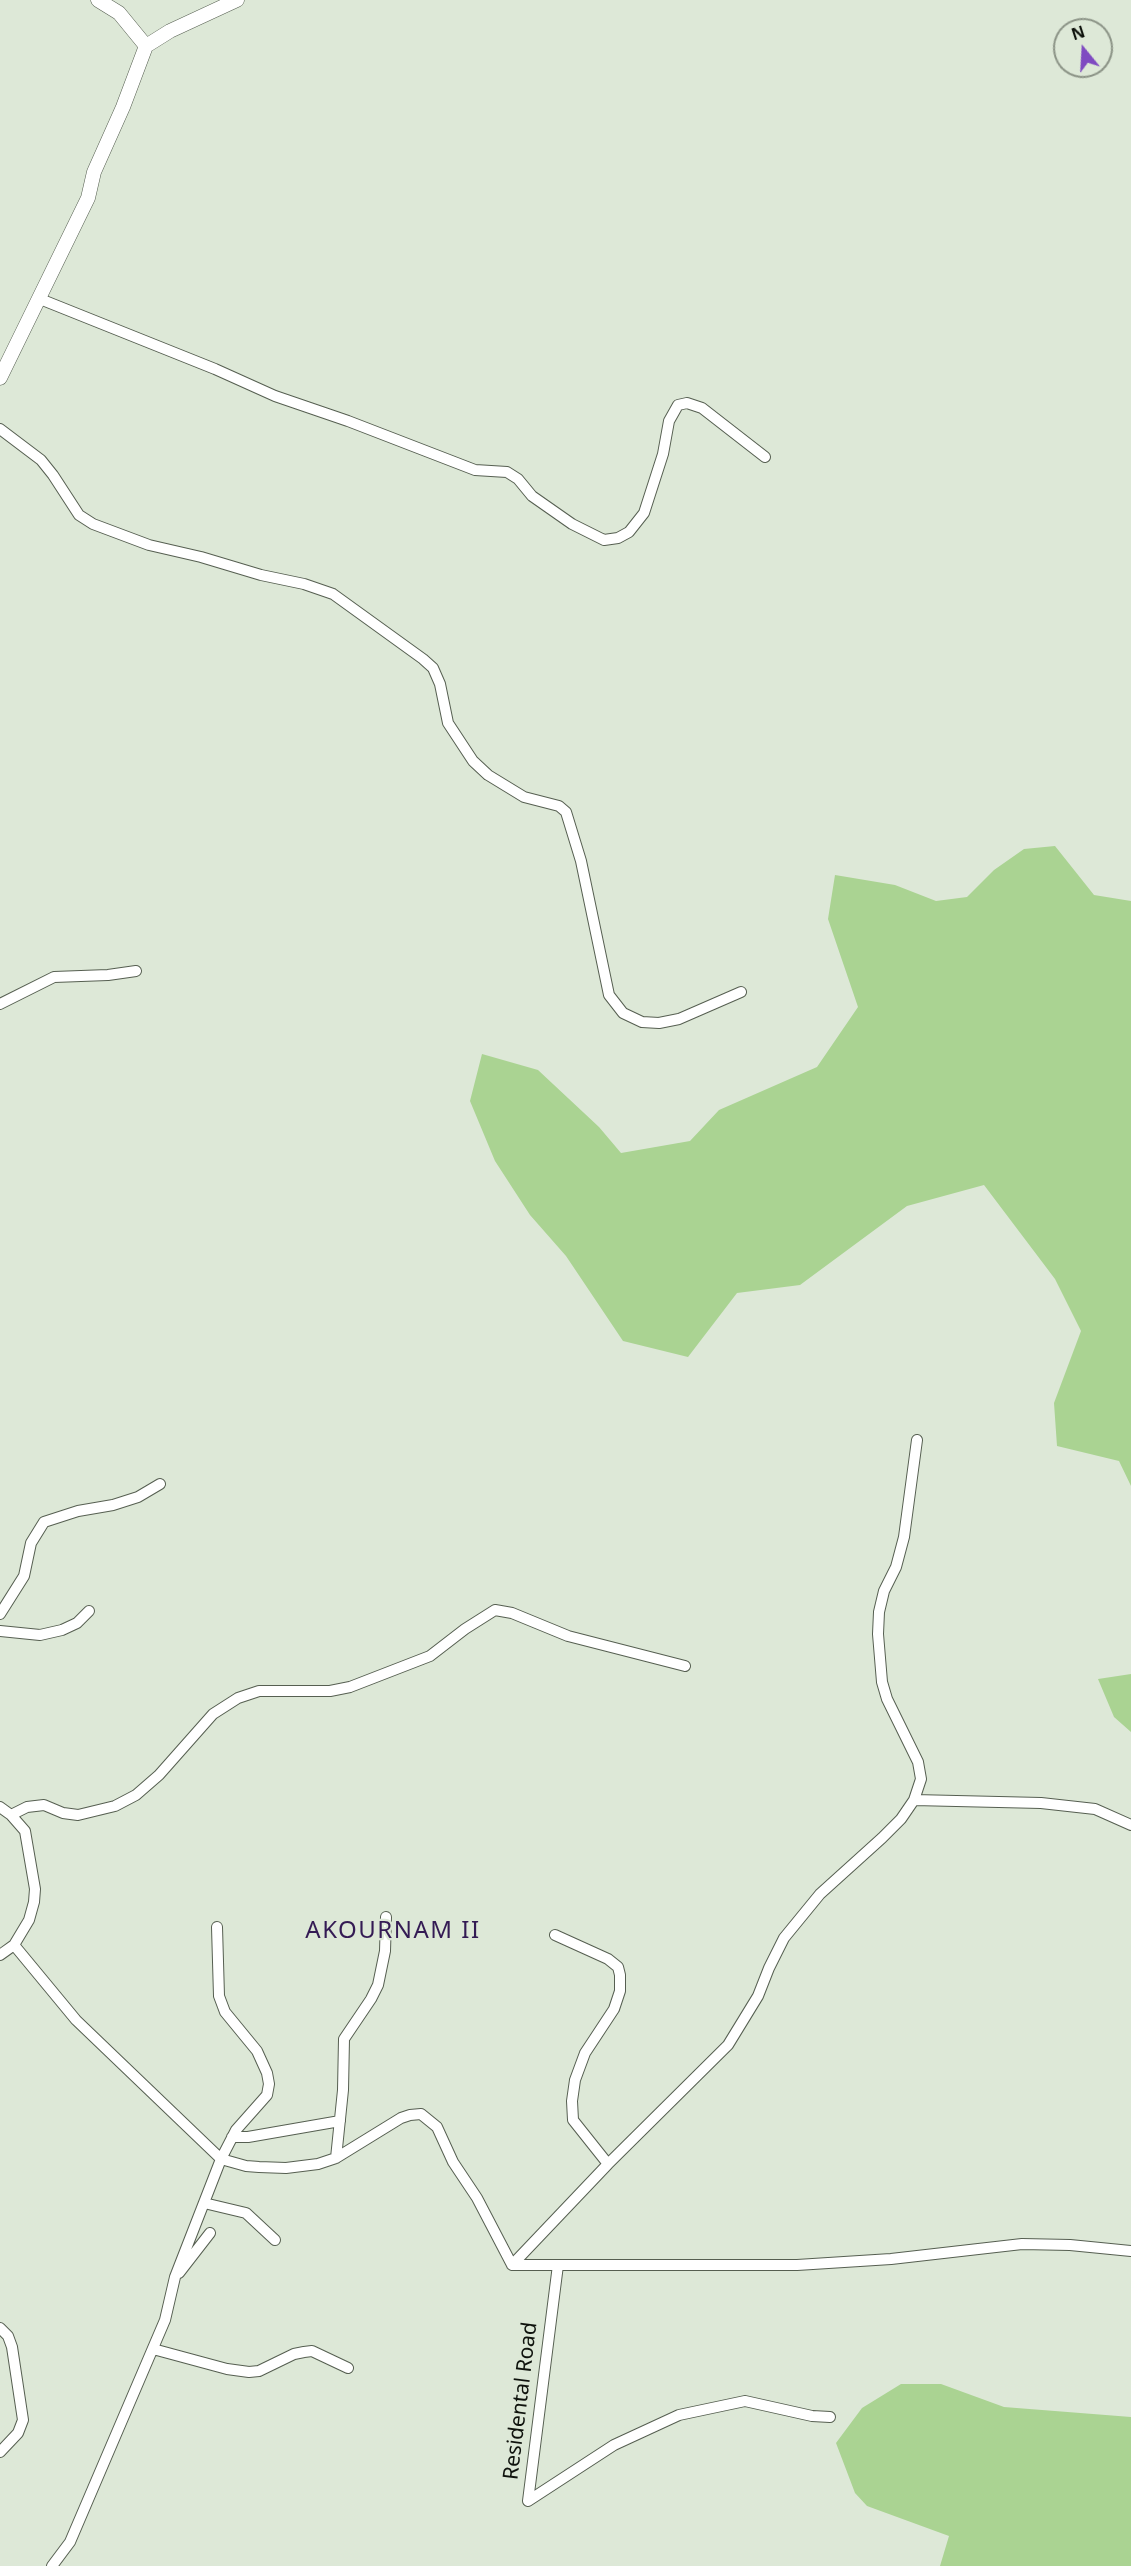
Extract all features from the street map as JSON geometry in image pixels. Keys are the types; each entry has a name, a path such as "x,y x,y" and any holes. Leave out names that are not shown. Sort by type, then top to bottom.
{"street":[{"path":"98,0 119,13 146,45"},
{"path":"0,378 88,198 94,172 123,107 146,45 170,31 237,0"},
{"path":"40,299 215,369 275,396 348,421 475,470 507,472 518,479 532,496 572,524 604,540 618,538 629,532 644,513 663,454 669,421 678,405 687,403 702,408 765,457"},
{"path":"0,429 41,460 79,515 93,524 150,545 261,575 304,584 333,594 428,663 433,668 440,684 448,723 473,761 488,775 524,797 559,806 566,812 582,861 609,995 623,1013 642,1022 659,1023 679,1019 741,992"},
{"path":"0,1004 54,977 108,975 136,971"},
{"path":"512,2265 728,2045 758,1996 784,1938 820,1894 901,1819 914,1800 921,1779 918,1762 887,1700 882,1682 878,1634 879,1612 884,1591 897,1567 904,1537 917,1440"},
{"path":"0,1614 24,1576 31,1543 44,1522 78,1511 113,1505 138,1497 160,1484"},
{"path":"11,1815 27,1807 44,1805 63,1813 78,1815 115,1806 136,1795 159,1775 213,1714 238,1698 259,1691 330,1691 350,1687 430,1656 465,1629 495,1610 512,1613 568,1636 685,1666"},
{"path":"0,1631 40,1635 62,1630 77,1623 89,1611"},
{"path":"914,1800 991,1800 1052,1804 1095,1809 1131,1825"},
{"path":"0,1807 20,1824 28,1840 34,1888 34,1902 29,1920 14,1945 0,1955"},
{"path":"336,2158 345,2039 371,2000 378,1985 385,1951 386,1917"},
{"path":"52,2566 70,2542 153,2349 165,2320 175,2277 221,2159 232,2137 267,2095 269,2084 267,2073 257,2051 225,2012 219,1996 217,1927"},
{"path":"555,1935 608,1959 618,1967 620,1975 621,1991 614,2009 585,2053 572,2102 573,2120 609,2164"},
{"path":"14,1945 76,2020 221,2159 246,2166 286,2168 318,2164 336,2158 401,2118 422,2114 436,2127 453,2162 477,2198 512,2265"},
{"path":"232,2137 248,2137 340,2121"},
{"path":"204,2203 246,2213 275,2240"},
{"path":"175,2277 210,2233"},
{"path":"512,2265 797,2265 891,2259 1022,2244 1131,2251"},
{"name":"Residental Road","path":"558,2265 528,2501 614,2445 679,2415 745,2401 812,2416 830,2417"},
{"path":"0,2328 8,2336 12,2347 23,2420 18,2433 0,2452"},
{"path":"153,2349 226,2369 249,2372 260,2371 304,2352 312,2351 348,2368"}],"green space":[{"path":"1055,846 1094,895 1131,901 1131,1486 1119,1461 1057,1446 1054,1403 1081,1331 1055,1279 984,1185 907,1206 800,1285 737,1293 688,1357 623,1341 566,1256 530,1215 495,1161 470,1101 482,1054 538,1070 599,1127 621,1153 690,1141 719,1110 817,1067 858,1007 828,919 835,875 895,885 936,901 967,897 994,870 1024,849"},
{"path":"1131,1674 1131,1732 1114,1717 1098,1679"},
{"path":"901,2384 941,2384 1004,2407 1131,2417 1131,2566 940,2566 949,2536 867,2506 855,2493 836,2443 862,2408"}],"district":[{"name":"AKOURNAM II","path":"393,1931"}]}
